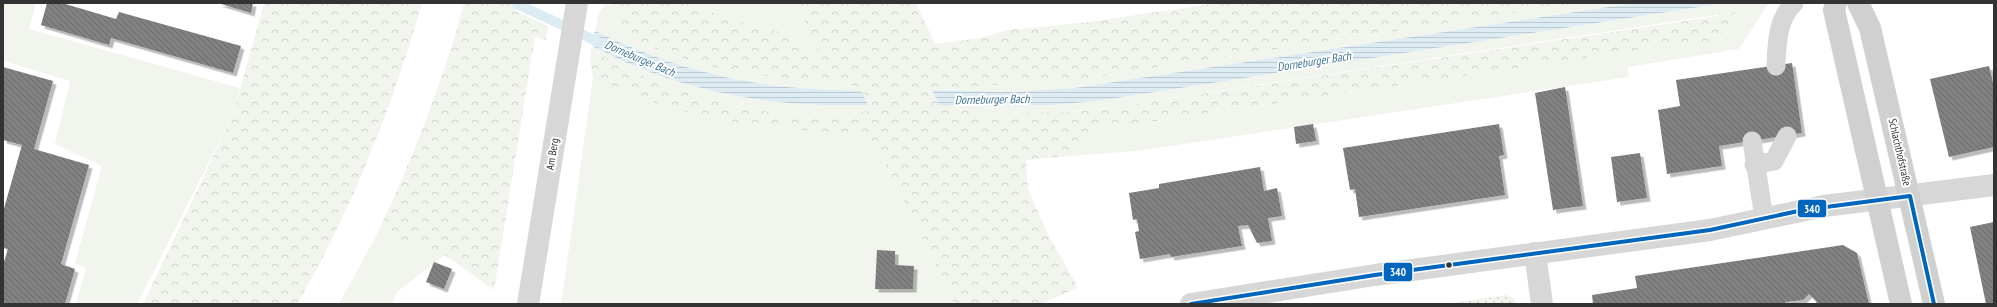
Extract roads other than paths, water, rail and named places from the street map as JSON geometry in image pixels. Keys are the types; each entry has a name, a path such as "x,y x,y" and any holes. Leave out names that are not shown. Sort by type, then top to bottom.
{"main road":[{"path":"1836,3 1834,10 1901,304"},
{"name":"Schlachthofstraße","path":"1858,3 1870,28 1934,304"}],"street":[{"name":"Am Berg","path":"528,304 577,5"},
{"path":"1191,304 1374,275 1710,230 1824,206 1994,185"},
{"path":"1535,254 1542,304"}],"lane":[{"path":"1776,66 1779,27 1790,7 1794,3"},
{"path":"1754,165 1774,161 1787,136"},
{"path":"1752,141 1754,165 1764,218"}],"water":[{"path":"1635,3 1725,3 1097,101 1052,105 940,106 932,90 1014,92 1075,88"},
{"path":"595,31 633,48 710,74 778,86 861,91 868,105 796,104 726,94 692,86 625,62 592,46"}],"waterway":[{"name":"Dorneburger Bach","path":"517,4 605,45"}]}
